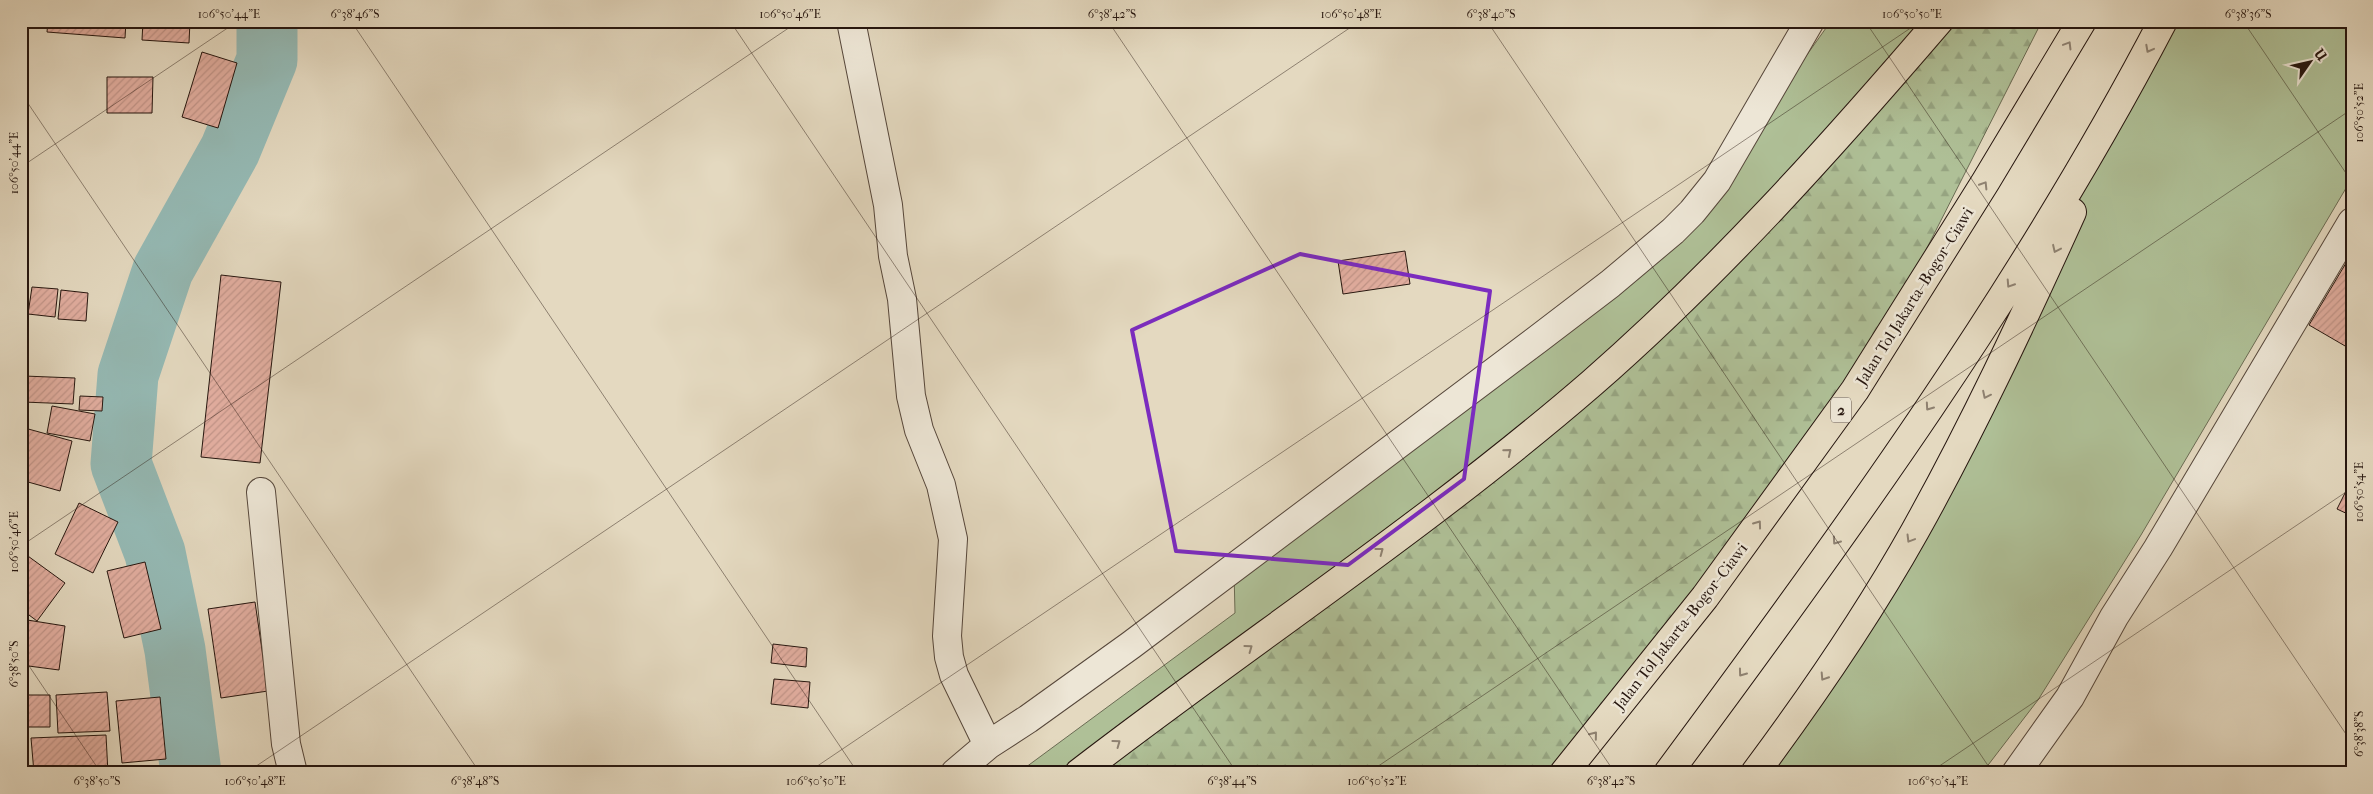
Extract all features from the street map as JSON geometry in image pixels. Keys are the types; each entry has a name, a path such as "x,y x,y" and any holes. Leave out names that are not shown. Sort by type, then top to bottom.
{"highway":[{"path":"1078,773 1484,473 1592,383 1646,334 1781,199 1843,132 1939,21"},
{"name":"Jalan Tol Jakarta–Bogor–Ciawi","path":"1564,773 1706,597 1855,390 1986,181 2082,21"},
{"path":"1755,773 1805,706 1915,531 1970,427 2018,330 2134,77 2163,21"},
{"path":"1668,773 1789,609 1966,353 2034,246 2134,77"}],"street":[{"path":"851,21 888,205 893,256 902,299 911,396 919,430 941,485 950,518 953,539 947,636 950,657 954,675 988,745"},
{"path":"955,773 988,745 1131,646 1546,334 1666,237 1692,212 1717,180 1810,21"},
{"path":"2016,773 2070,697 2114,617 2158,548 2352,222"},
{"path":"261,492 286,744 293,773"}],"highlighted area":[{"path":"1300,254 1490,291 1464,479 1348,565 1176,551 1132,330"}],"green space":[{"path":"1831,21 1939,21 1646,334 1079,773 1018,773 1235,613 1234,571 1685,226"},
{"path":"1939,21 2042,21 1855,390 1564,773 1079,773 1592,383"},
{"path":"2163,21 2352,21 2352,178 2141,535 2038,700 1982,773 1755,773 1880,597"}],"building":[{"path":"48,21 126,21 125,38 47,32"},
{"path":"143,21 190,21 189,43 142,40"},
{"path":"202,52 237,63 218,128 182,117"},
{"path":"107,77 153,77 152,113 107,113"},
{"path":"1405,251 1410,284 1343,294 1338,261"},
{"path":"2352,253 2352,350 2309,325"},
{"path":"221,275 281,282 260,463 201,457"},
{"path":"32,287 58,289 55,317 28,314"},
{"path":"21,290 27,292 23,316 21,316"},
{"path":"61,290 88,293 86,321 58,319"},
{"path":"24,376 75,378 73,404 23,402"},
{"path":"80,396 103,397 102,411 79,410"},
{"path":"52,406 95,414 90,441 47,433"},
{"path":"21,427 72,441 60,491 21,480"},
{"path":"2352,479 2352,516 2337,509"},
{"path":"79,503 118,522 93,573 55,554"},
{"path":"21,551 65,583 37,621 21,609"},
{"path":"145,562 161,629 124,638 107,571"},
{"path":"255,602 268,691 221,698 208,609"},
{"path":"21,619 65,626 59,670 21,665"},
{"path":"773,644 807,648 806,667 771,663"},
{"path":"774,679 810,682 808,708 771,704"},
{"path":"107,692 110,731 58,733 56,695"},
{"path":"21,695 50,695 50,727 21,727"},
{"path":"160,697 166,759 122,763 116,701"},
{"path":"106,735 108,773 34,773 31,738"},
{"path":"22,740 25,773 21,773"}],"waterway":[{"path":"191,773 175,650 155,553 121,464 128,375 163,270 230,150 267,60 267,21"}]}
